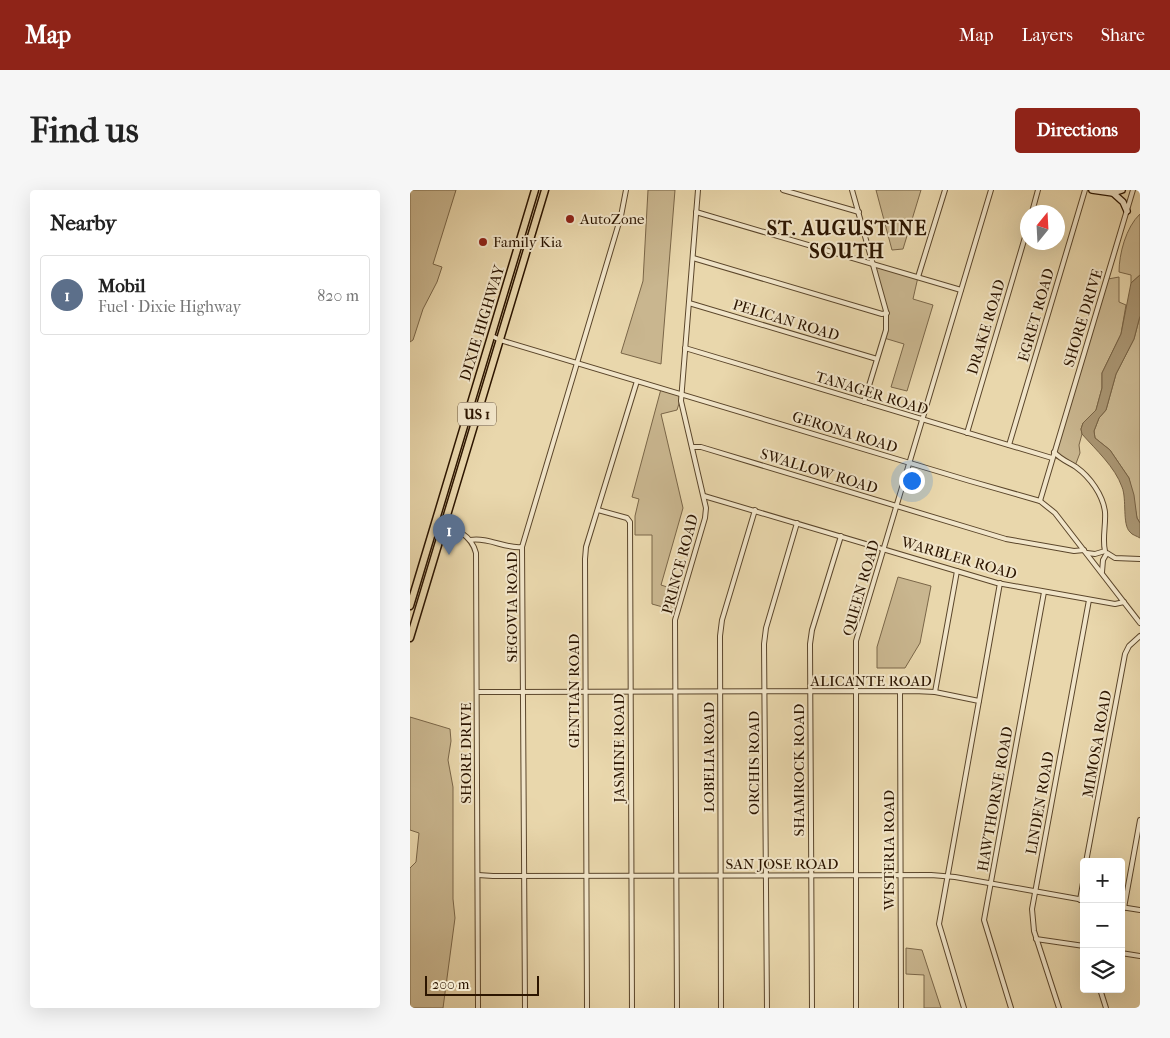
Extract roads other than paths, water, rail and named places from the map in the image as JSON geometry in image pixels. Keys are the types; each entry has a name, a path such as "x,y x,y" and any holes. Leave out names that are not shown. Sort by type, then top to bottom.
{"main road":[{"path":"535,192 544,193"},
{"name":"DIXIE HIGHWAY","path":"410,606 535,192"},
{"name":"US 1","path":"410,638 544,193"},
{"path":"464,427 472,430"}],"street":[{"name":"SEGOVIA ROAD","path":"524,1008 522,547 621,216 626,190"},
{"name":"PRINCE ROAD","path":"677,1008 675,620 705,518 706,508 682,408 698,190"},
{"path":"784,190 858,212"},
{"path":"852,190 887,313 886,330 864,402"},
{"path":"918,277 944,190"},
{"name":"QUEEN ROAD","path":"856,1008 856,640 991,190"},
{"path":"1034,205 1038,190"},
{"name":"EGRET ROAD","path":"1008,446 1084,190"},
{"path":"1092,190 1113,193 1122,190"},
{"name":"SHORE DRIVE","path":"1040,500 1133,190"},
{"path":"1113,193 1123,202 1127,212"},
{"path":"696,212 961,290"},
{"name":"DRAKE ROAD","path":"967,433 1021,250"},
{"path":"693,258 882,314 887,313"},
{"name":"PELICAN ROAD","path":"689,303 877,359"},
{"name":"GERONA ROAD","path":"492,336 500,340 910,463 1040,500 1055,513 1140,623"},
{"name":"TANAGER ROAD","path":"685,348 1052,458"},
{"name":"GENTIAN ROAD","path":"586,1008 585,559 586,547 637,381"},
{"name":"SWALLOW ROAD","path":"692,446 701,447 1006,539 1095,554 1106,551 1105,513 1099,494 1082,472 1062,460 1054,452"},
{"name":"WARBLER ROAD","path":"704,496 1000,583 1114,604 1124,602"},
{"name":"JASMINE ROAD","path":"598,510 627,518 630,522 632,1008"},
{"name":"LOBELIA ROAD","path":"722,1008 720,636 722,620 755,510"},
{"path":"435,522 460,532 470,540 482,538 516,548 522,547"},
{"name":"ORCHIS ROAD","path":"766,1008 764,644 766,628 797,523"},
{"name":"SHAMROCK ROAD","path":"812,1008 810,636 841,536"},
{"name":"SHORE DRIVE","path":"470,540 475,548 476,558 478,1008"},
{"path":"1102,573 1103,560 1107,553 1115,558 1140,559"},
{"path":"935,692 957,571"},
{"path":"964,1008 939,924 1000,583"},
{"name":"HAWTHORNE ROAD","path":"1011,1008 984,923 1044,592"},
{"name":"LINDEN ROAD","path":"1059,1008 1036,938 1032,915 1089,600"},
{"name":"MIMOSA ROAD","path":"1087,858 1125,654 1129,646 1140,636"},
{"name":"ALICANTE ROAD","path":"477,692 900,691 935,692 979,701"},
{"name":"WISTERIA ROAD","path":"900,691 901,1008"},
{"path":"1124,903 1140,820"},
{"name":"SAN JOSE ROAD","path":"478,875 901,874 947,876 1080,900"},
{"path":"1125,907 1140,910"},
{"path":"1036,938 1080,945"},
{"path":"1125,954 1140,956"},
{"path":"1101,993 1106,1008"}],"place":[{"name":"AutoZone","path":"570,219"},
{"name":"Family Kia","path":"483,242"},
{"name":"Mobil","path":"449,555"}],"district":[{"name":"ST. AUGUSTINE SOUTH","path":"847,240"}]}
